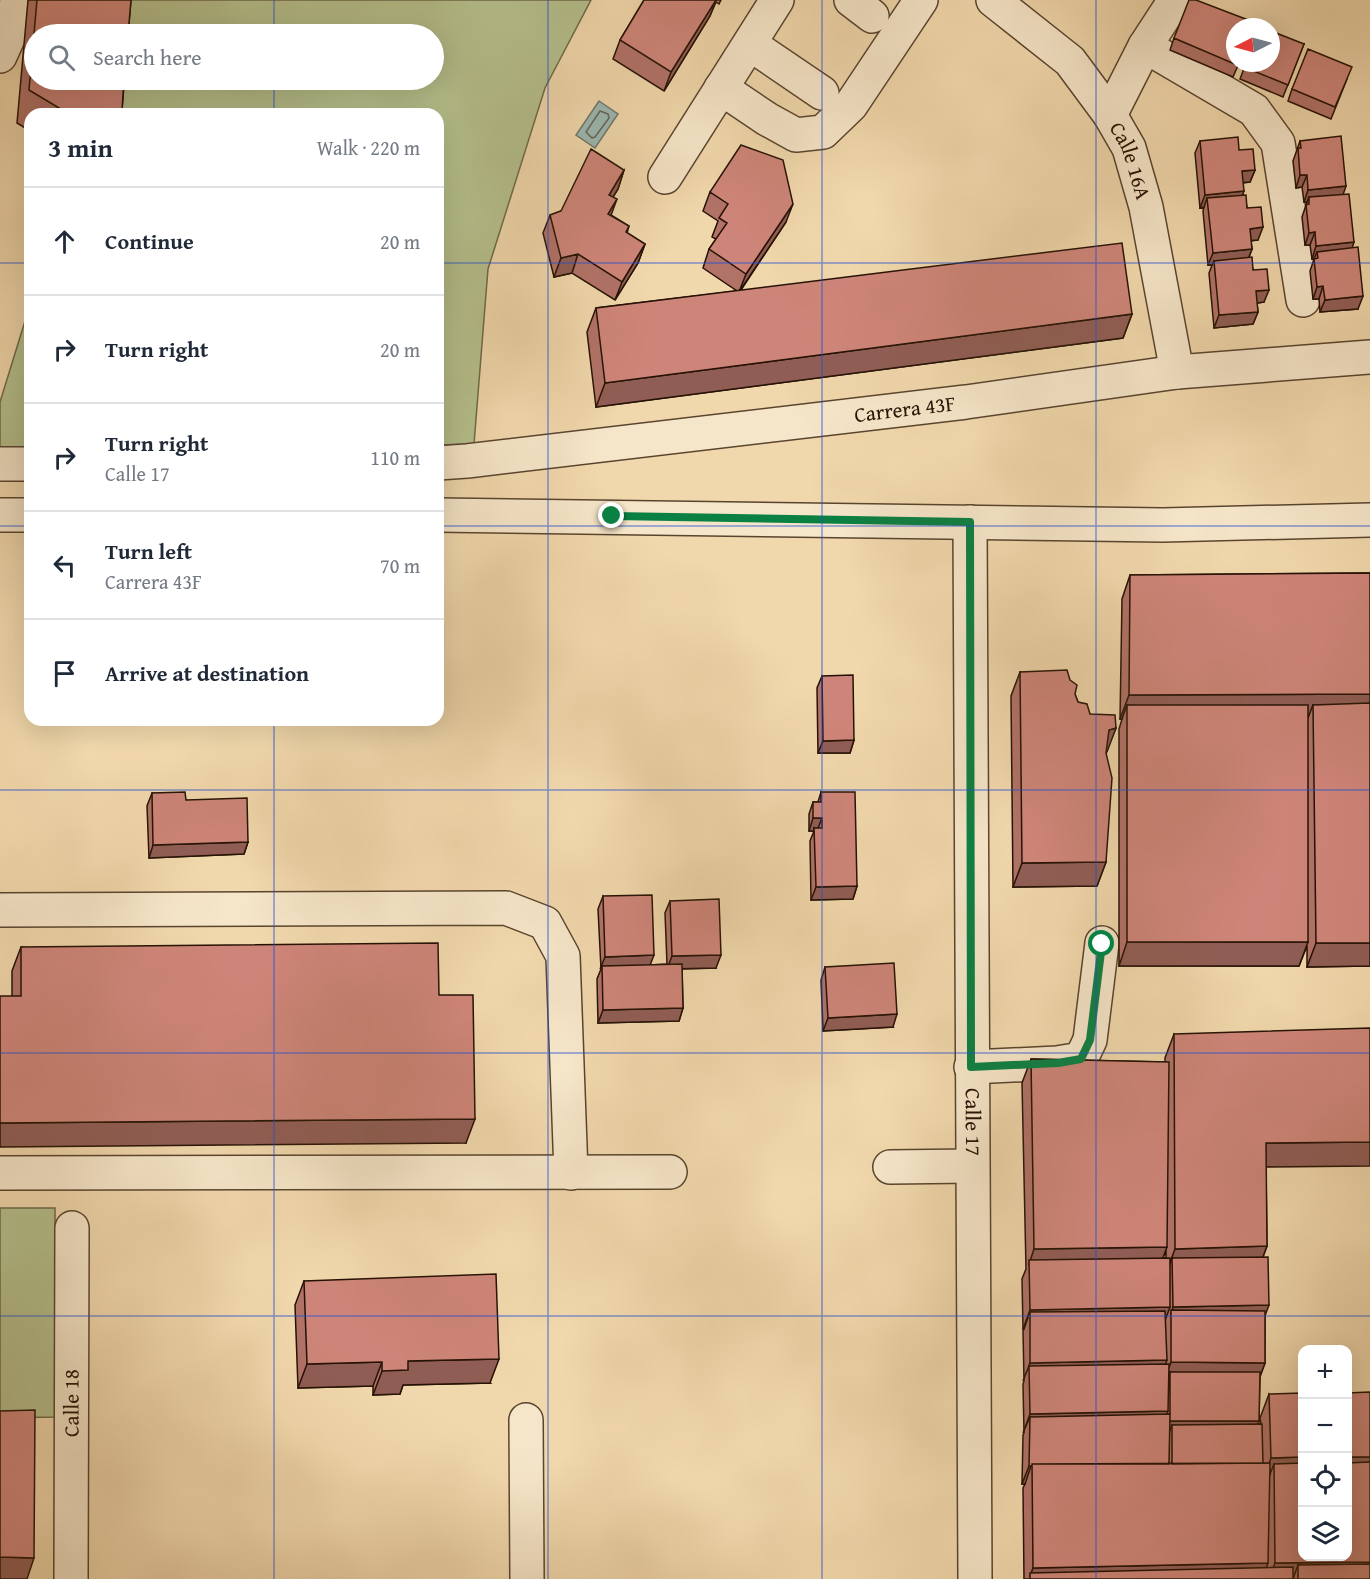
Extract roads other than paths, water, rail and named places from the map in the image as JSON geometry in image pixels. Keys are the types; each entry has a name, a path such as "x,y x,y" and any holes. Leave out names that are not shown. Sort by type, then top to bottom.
{"street":[{"path":"0,56 13,27 16,0"},
{"path":"665,177 777,0"},
{"path":"721,88 766,119 796,135 823,132 851,105 921,0"},
{"name":"Calle 16A","path":"993,0 1070,61 1110,115 1129,148 1146,207 1177,372"},
{"path":"1110,115 1145,46 1175,0"},
{"path":"750,44 822,93"},
{"path":"1145,46 1254,110 1278,143 1303,300"},
{"name":"Carrera 43F","path":"444,462 954,403 1177,372 1370,357"},
{"path":"0,464 24,464"},
{"path":"0,515 24,515"},
{"path":"444,515 1163,525 1370,520"},
{"name":"Calle 17","path":"970,522 975,1579"},
{"path":"0,910 506,908 545,923 563,956 571,1173"},
{"path":"971,1067 1058,1063 1081,1059 1090,1040 1102,944"},
{"path":"890,1167 972,1166"},
{"path":"0,1173 670,1172"},
{"name":"Calle 18","path":"71,1579 72,1228"},
{"path":"526,1420 527,1579"}],"water":[{"path":"599,101 618,114 595,148 576,135"}]}
